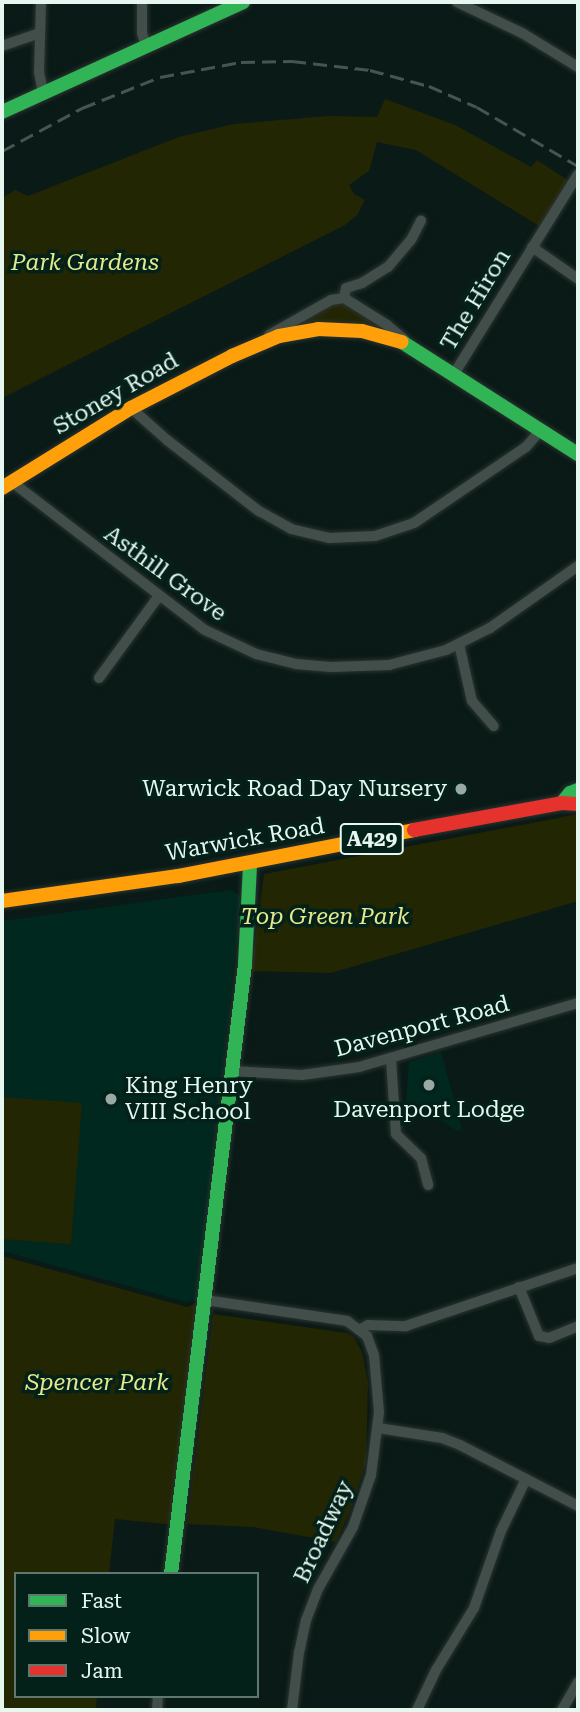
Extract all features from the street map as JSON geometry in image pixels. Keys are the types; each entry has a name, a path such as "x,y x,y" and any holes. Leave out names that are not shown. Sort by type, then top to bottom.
{"street":[{"path":"41,2 39,76 43,93"},
{"path":"142,2 142,33 146,46"},
{"path":"2,112 243,2"},
{"path":"457,2 522,33 578,67"},
{"path":"2,46 40,33"},
{"name":"The Hiron","path":"454,374 578,174"},
{"name":"Stoney Road","path":"7,485 131,408 256,344 331,300 344,298 346,288 362,283 388,267 411,240 421,220"},
{"name":"The Hiron","path":"532,247 578,279"},
{"path":"344,298 387,325 414,347"},
{"name":"Stoney Road","path":"256,344 297,332 348,329 384,336 414,347 578,454"},
{"path":"131,408 167,440 259,511 291,529 329,538 375,536 414,523 526,447 541,430"},
{"name":"Asthill Grove","path":"7,485 205,630 230,643 296,664 331,667 389,665 460,644 489,628 578,566"},
{"path":"99,678 158,597"},
{"path":"460,644 472,701 494,726"},
{"path":"562,803 570,793 578,790"},
{"name":"Warwick Road","path":"2,901 77,892 250,864 562,803 578,804"},
{"path":"171,1572 245,964 250,864"},
{"name":"Davenport Road","path":"231,1071 302,1075 359,1068 578,1003"},
{"path":"391,1059 396,1134 421,1158 428,1185"},
{"path":"205,1300 347,1321 361,1329 368,1325 407,1326 578,1268"},
{"path":"519,1287 539,1336 549,1338 578,1326"},
{"name":"Broadway","path":"292,1710 306,1620 318,1589 360,1511 374,1459 379,1394 374,1355 367,1336 361,1329"},
{"path":"378,1428 442,1438 476,1452 578,1506"},
{"path":"417,1710 436,1670 474,1608 500,1531 526,1479"},
{"path":"562,1710 578,1682"}],"shaded area":[{"name":"King Henry VIII School","path":"231,890 238,894 241,901 198,1298 186,1302 2,1251 2,921"},
{"name":"Davenport Lodge","path":"441,1052 462,1129 457,1131 442,1120 405,1115 409,1062"}],"green space":[{"name":"Park Gardens","path":"385,99 455,125 531,167 537,160 569,181 539,226 416,150 377,142 369,171 349,185 354,194 365,200 357,215 345,225 2,398 2,198 15,190 28,196 179,137 234,124 328,116 377,117"},
{"path":"330,303 347,303 386,328 340,322 291,326"},
{"name":"Top Green Park","path":"578,814 578,901 331,973 251,971 264,874"},
{"path":"2,1097 82,1103 71,1244 2,1239"},
{"name":"Spencer Park","path":"2,1256 187,1307 205,1300 176,1525 115,1519 109,1572 14,1572 14,1698 97,1698 96,1710 2,1710"},
{"name":"Spencer Park","path":"213,1314 347,1333 354,1337 362,1352 368,1382 366,1463 336,1542 253,1527 187,1524"}],"railway":[{"path":"2,151 82,108 160,77 241,62 292,61 370,70 429,86 477,107 578,166"}],"traffic: fast":[{"path":"2,112 243,2"},
{"path":"402,342 578,454"},
{"path":"562,803 570,793 578,790"},
{"path":"171,1572 245,964 250,864"}],"traffic: slow":[{"path":"2,488 131,408 232,356 279,336 318,329 362,331 402,342"},
{"path":"2,901 178,876 414,830"}],"traffic: jam":[{"path":"414,830 562,803 578,804"}],"place":[{"name":"Warwick Road Day Nursery","path":"461,789"},
{"name":"Davenport Lodge","path":"429,1085"},
{"name":"King Henry VIII School","path":"111,1099"}]}
